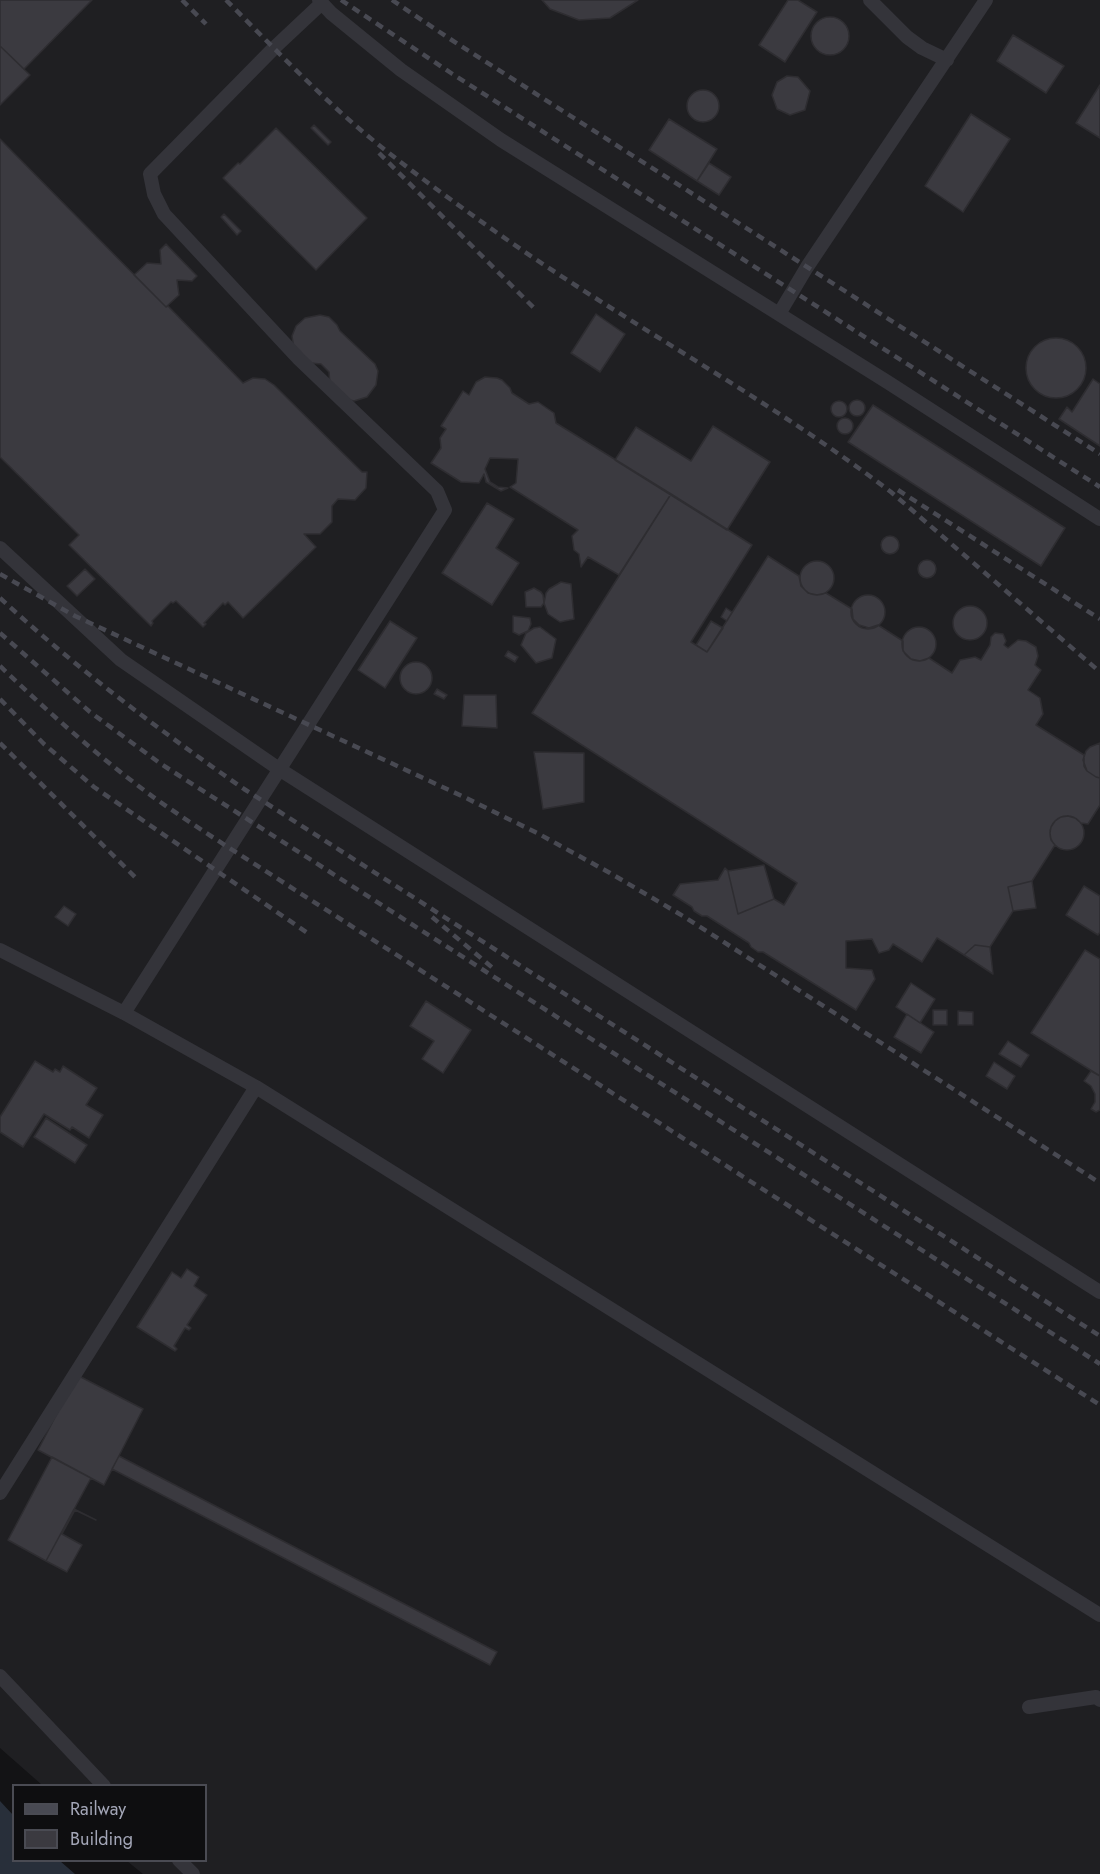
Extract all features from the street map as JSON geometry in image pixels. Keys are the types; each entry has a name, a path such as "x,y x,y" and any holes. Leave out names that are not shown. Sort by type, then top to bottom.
{"lane":[{"path":"870,0 907,37 922,48 947,60"},
{"path":"779,314 807,267 986,0"},
{"path":"124,1012 445,510 437,490 299,359 164,214 154,194 150,174 321,2 331,13 400,70 501,140 1100,519"},
{"path":"0,548 121,660 279,769 1100,1292"},
{"path":"0,950 124,1012 256,1087 1100,1615"},
{"path":"0,1492 256,1087"},
{"path":"0,1676 103,1784"},
{"path":"1029,1707 1096,1697 1100,1700"},
{"path":"181,1862 193,1874"}],"shaded area":[{"path":"0,0 1100,0 1100,1874 143,1874 128,1862 207,1862 207,1784 41,1784 0,1748"},
{"path":"0,1801 12,1814 12,1862 61,1862 75,1874 0,1874"}],"building":[{"path":"0,0 92,0 24,69 0,46"},
{"path":"542,0 638,0 610,18 579,20 550,9"},
{"path":"788,0 798,0 817,12 785,62 759,45"},
{"path":"830,17 843,23 849,36 843,49 830,55 817,49 811,36 817,23"},
{"path":"1013,35 1064,66 1046,93 997,61"},
{"path":"0,46 30,75 0,105"},
{"path":"787,76 798,77 810,91 805,110 790,115 777,109 772,95 777,82"},
{"path":"1100,85 1100,138 1076,123"},
{"path":"703,90 715,94 719,106 715,118 703,122 691,118 687,106 691,94"},
{"path":"971,114 1010,139 963,212 925,186"},
{"path":"669,119 717,149 697,181 649,150"},
{"path":"314,125 331,142 328,145 311,128"},
{"path":"276,128 367,218 316,270 223,178"},
{"path":"0,139 243,383 253,378 265,379 274,385 362,472 367,472 366,488 355,500 338,499 332,506 332,522 320,534 304,534 316,547 243,618 228,602 225,605 223,603 203,627 176,601 171,602 152,621 151,626 69,545 79,535 0,457"},
{"path":"709,163 731,177 719,195 697,181"},
{"path":"224,214 241,231 237,235 221,217"},
{"path":"166,244 197,276 192,281 177,280 179,295 166,307 134,275 147,263 161,264 160,250"},
{"path":"596,314 625,334 600,372 571,353"},
{"path":"320,315 329,317 340,331 375,364 378,371 376,385 367,397 354,401 345,399 330,385 329,372 321,364 310,363 294,349 292,336 296,326 305,318"},
{"path":"1056,338 1077,347 1086,368 1077,389 1056,398 1035,389 1026,368 1035,347"},
{"path":"485,377 502,380 512,393 529,404 538,402 554,413 556,423 671,494 619,575 588,557 581,567 579,554 574,550 572,536 578,530 510,487 516,483 518,459 490,458 485,469 490,482 498,487 508,488 501,491 486,482 484,474 479,483 461,482 431,463 441,448 440,438 446,429 441,426 463,391 469,395 476,382"},
{"path":"1093,379 1100,384 1100,446 1059,419 1067,407 1072,412"},
{"path":"857,400 863,402 865,408 863,414 857,416 851,414 849,408 851,402"},
{"path":"839,401 847,409 839,417 831,409"},
{"path":"873,405 1065,528 1041,566 848,442"},
{"path":"845,418 853,426 845,434 837,426"},
{"path":"713,426 770,462 727,530 615,460 636,427 691,461"},
{"path":"671,494 752,545 691,642 707,652 768,556 799,576 801,586 808,593 817,595 826,593 852,609 853,619 859,625 869,628 878,625 903,641 903,651 911,659 920,661 929,658 952,673 960,660 975,657 981,660 995,633 1003,634 1006,641 1004,645 1008,648 1018,640 1026,641 1036,647 1038,656 1035,665 1041,670 1028,690 1040,698 1043,714 1036,725 1084,755 1084,766 1087,771 1100,778 1100,805 1088,824 1068,816 1055,821 1050,833 1055,845 1032,881 1008,887 1013,911 990,947 975,945 964,955 937,938 922,962 893,944 889,950 879,953 872,939 846,941 846,968 872,970 875,979 856,1010 763,952 758,952 749,943 707,916 694,911 692,907 673,895 680,884 718,880 725,868 728,871 738,914 774,899 784,905 797,883 532,713"},
{"path":"487,503 514,519 496,548 519,563 492,605 442,573"},
{"path":"890,536 896,539 899,545 896,551 890,554 884,551 881,545 884,539"},
{"path":"927,560 933,563 936,569 933,575 927,578 921,575 918,569 921,563"},
{"path":"817,561 829,566 834,578 829,590 817,595 805,590 800,578 805,566"},
{"path":"85,569 95,579 77,596 67,586"},
{"path":"561,582 571,584 574,619 560,622 548,614 544,603 549,589"},
{"path":"534,588 543,595 544,603 541,607 526,607 525,592"},
{"path":"868,595 880,600 885,612 880,624 868,629 856,624 851,612 856,600"},
{"path":"970,606 982,611 987,623 982,635 970,640 958,635 953,623 958,611"},
{"path":"726,608 732,612 727,621 721,617"},
{"path":"513,616 530,618 531,624 528,631 519,635 513,632"},
{"path":"390,621 417,638 385,688 358,670"},
{"path":"711,621 723,628 707,652 696,645"},
{"path":"540,627 556,639 552,658 536,663 521,645 526,633"},
{"path":"919,627 931,632 936,644 931,656 919,661 907,656 902,644 907,632"},
{"path":"508,651 518,657 515,662 505,656"},
{"path":"416,662 427,667 432,678 427,689 416,694 405,689 400,678 405,667"},
{"path":"437,689 447,695 444,699 434,694"},
{"path":"464,695 496,695 497,728 462,726"},
{"path":"1100,743 1100,778 1087,771 1083,760 1090,747"},
{"path":"534,752 584,753 584,802 543,809"},
{"path":"1067,816 1079,821 1084,833 1079,845 1067,850 1055,845 1050,833 1055,821"},
{"path":"764,865 774,899 738,914 728,871"},
{"path":"1032,881 1036,908 1013,911 1008,887"},
{"path":"1084,886 1100,896 1100,932 1098,935 1066,915"},
{"path":"64,906 76,914 68,926 55,917"},
{"path":"975,945 990,947 993,974 964,955"},
{"path":"1085,950 1100,959 1100,1076 1031,1033"},
{"path":"911,983 935,999 920,1023 896,1007"},
{"path":"426,1001 471,1030 443,1073 422,1059 434,1041 410,1026"},
{"path":"933,1010 947,1010 947,1025 933,1025"},
{"path":"958,1011 973,1012 973,1025 958,1025"},
{"path":"907,1014 934,1032 921,1053 894,1037"},
{"path":"1008,1041 1029,1055 1021,1067 999,1054"},
{"path":"35,1061 53,1072 55,1069 60,1072 63,1066 97,1088 86,1105 103,1115 89,1138 72,1127 70,1130 44,1114 23,1147 0,1132 0,1117"},
{"path":"994,1062 1015,1076 1007,1089 986,1076"},
{"path":"1091,1071 1100,1076 1100,1110 1096,1112 1091,1109 1095,1102 1095,1094 1091,1086 1084,1081"},
{"path":"46,1118 87,1145 75,1163 34,1137"},
{"path":"187,1269 199,1277 194,1286 207,1295 187,1325 191,1328 189,1330 185,1328 174,1346 177,1349 175,1351 137,1327 172,1272 181,1278"},
{"path":"77,1375 143,1409 104,1485 38,1450"},
{"path":"119,1456 497,1652 490,1665 112,1469"},
{"path":"52,1457 91,1478 46,1561 8,1540"},
{"path":"74,1509 96,1520 75,1510 62,1534 82,1545 67,1572 46,1561"}],"railway":[{"path":"182,0 206,24"},
{"path":"226,0 323,96 404,165 486,225 587,293 741,389 842,456 891,492 1100,672"},
{"path":"341,0 451,73 1100,487"},
{"path":"392,0 1100,454"},
{"path":"379,153 534,308"},
{"path":"898,490 1100,619"},
{"path":"0,574 75,616 464,797 539,834 610,873 683,916 1100,1183"},
{"path":"0,598 119,698 244,789 1100,1336"},
{"path":"0,633 90,712 161,764 1100,1364"},
{"path":"0,666 95,752 186,820 1100,1405"},
{"path":"0,699 44,744 94,787 309,934"},
{"path":"0,743 139,881"},
{"path":"432,917 494,969"}]}
